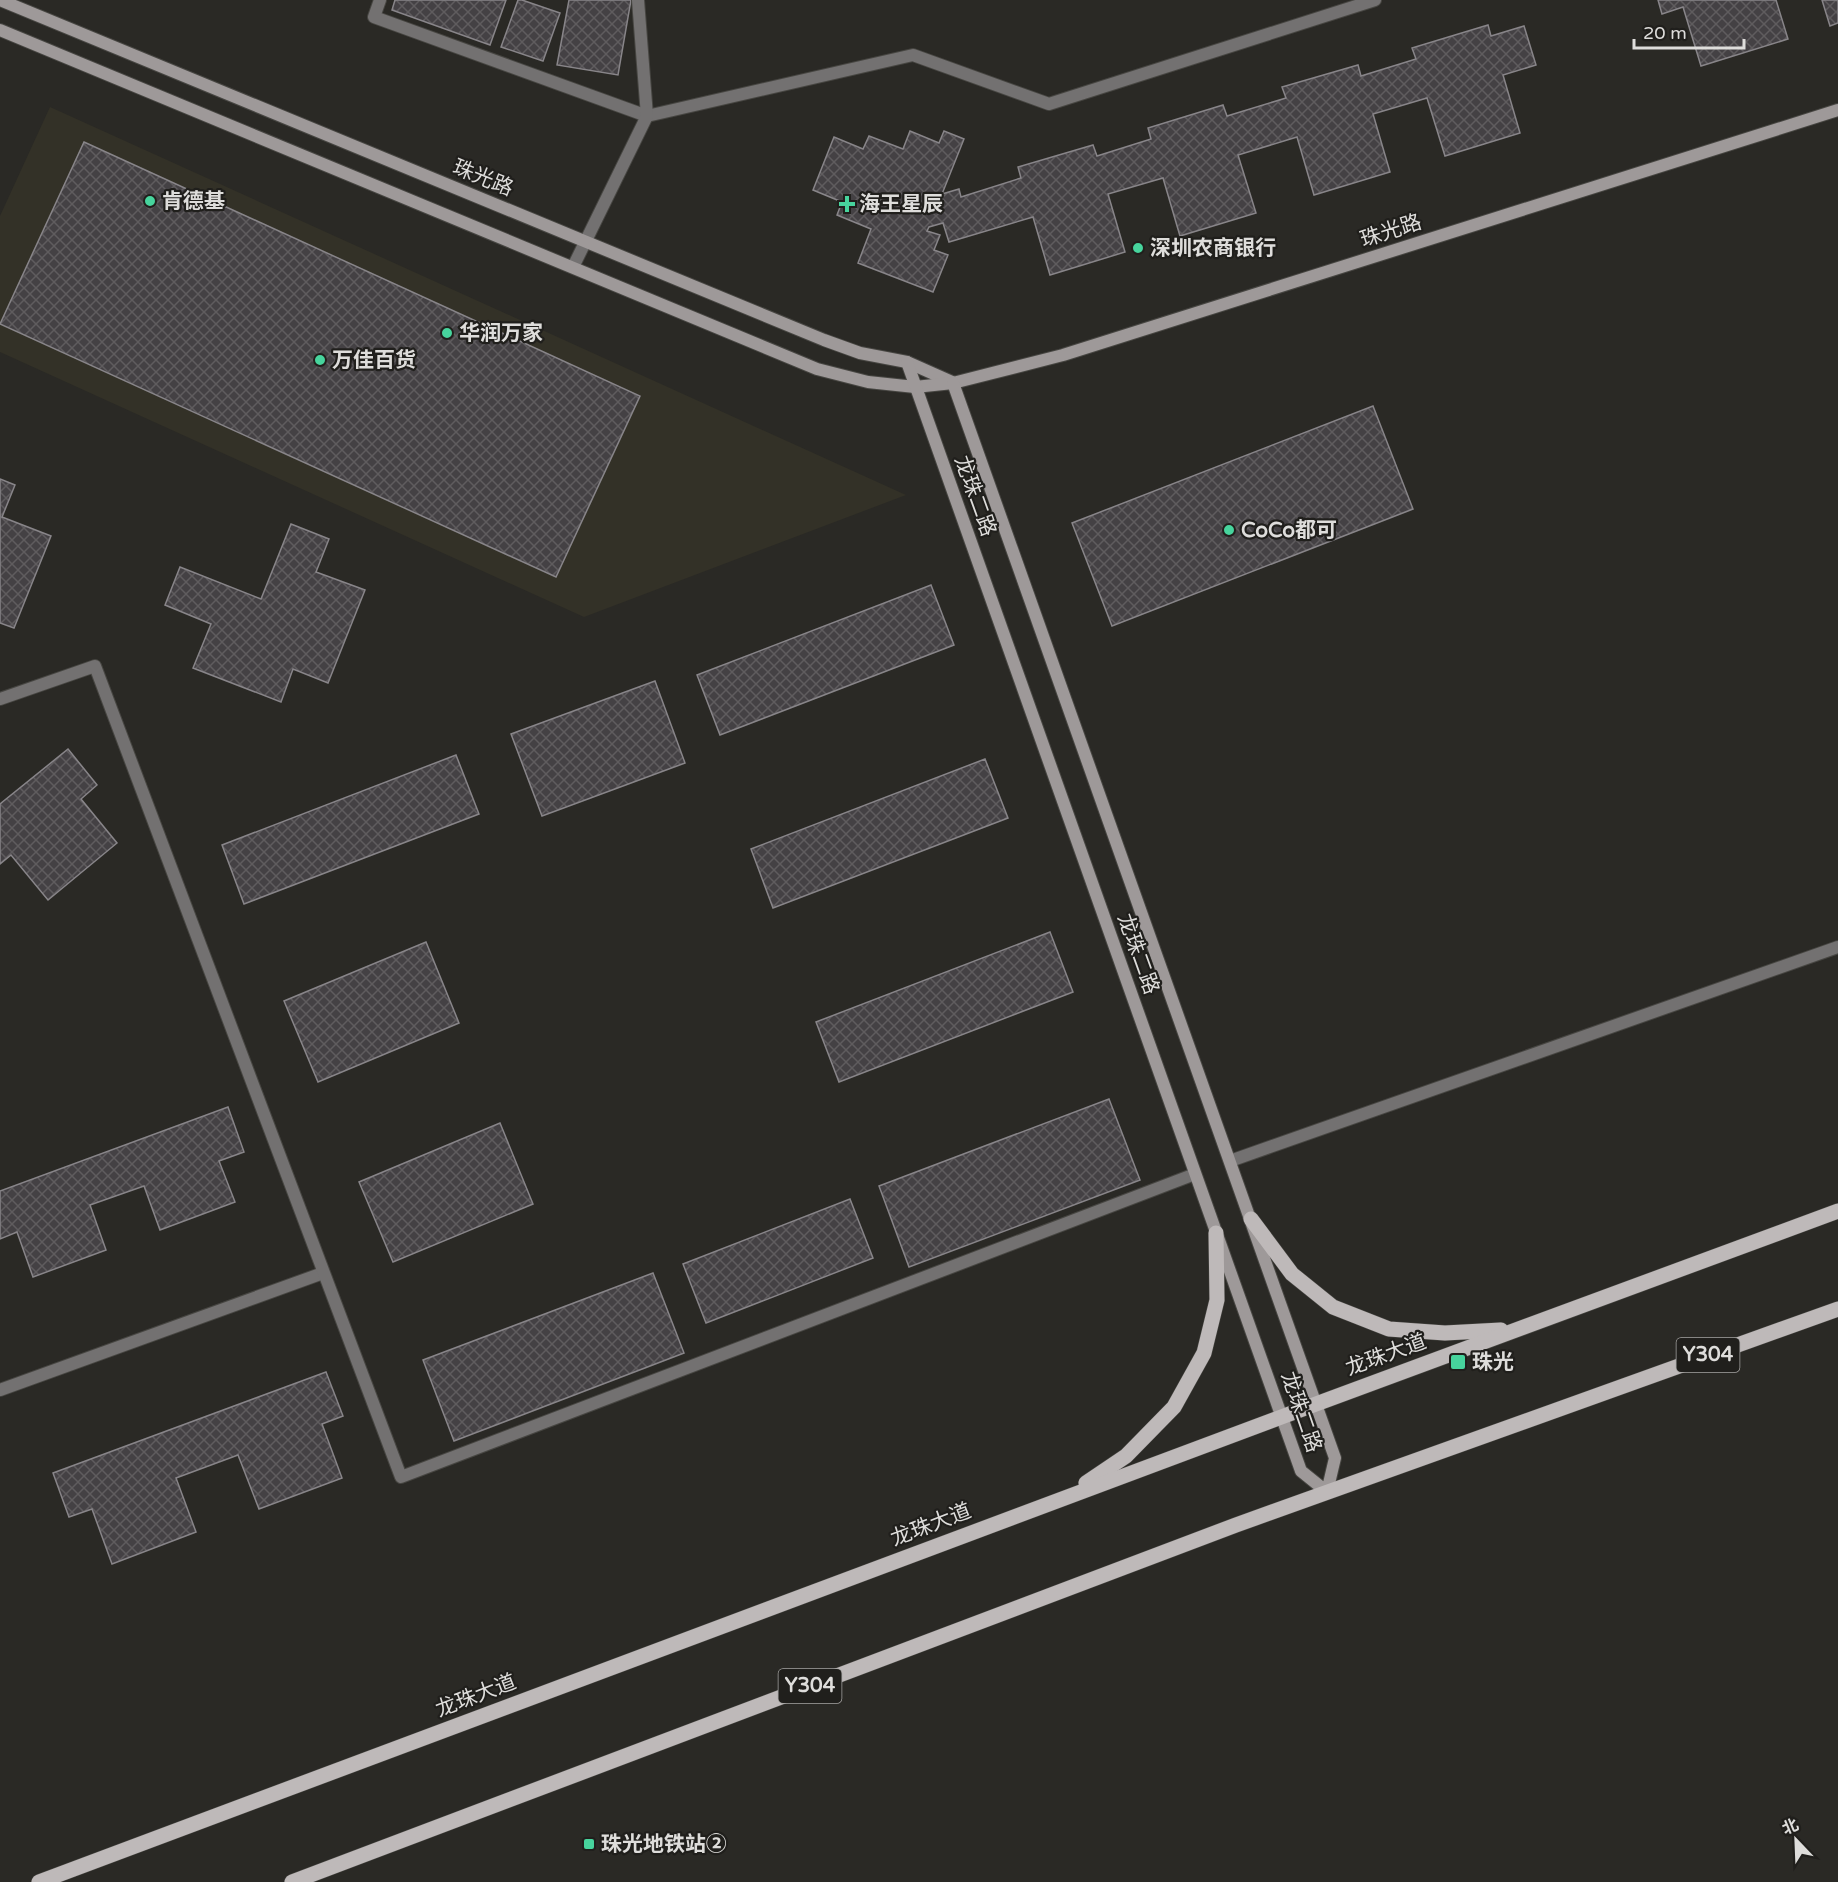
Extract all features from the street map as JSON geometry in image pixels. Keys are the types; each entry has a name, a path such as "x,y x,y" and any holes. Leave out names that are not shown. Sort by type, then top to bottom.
{"main road":[{"name":"珠光路","path":"0,0 824,340 860,353 907,362 953,383"},
{"name":"珠光路","path":"0,30 817,369 868,381 915,387 953,383 1063,355 1838,110"},
{"name":"龙珠二路","path":"907,362 1300,1471 1327,1492 1335,1458 953,383"},
{"name":"龙珠大道","path":"39,1882 1838,1210"},
{"path":"1251,1219 1292,1274 1333,1307 1389,1329 1445,1333 1516,1329"},
{"path":"1064,1498 1126,1456 1174,1407 1204,1353 1212,1321 1217,1300 1216,1233"},
{"name":"Y304","path":"292,1882 1236,1525 1838,1308"}],"street":[{"path":"380,0 374,17 646,116 913,55 1049,104 1375,0"},
{"path":"573,267 646,116 638,0"},
{"path":"0,699 95,666 402,1477 1196,1174"},
{"path":"1230,1161 1838,947"},
{"path":"0,1390 323,1273"}],"shaded area":[{"name":"万佳百货","path":"50,107 906,495 584,617 0,352 0,216"}],"building":[{"path":"395,0 506,0 490,45 392,10"},
{"path":"518,0 560,13 543,61 501,47"},
{"path":"569,0 631,0 618,75 557,65"},
{"path":"1658,0 1776,0 1788,39 1701,66 1683,7 1662,14"},
{"path":"1822,0 1838,0 1838,23 1830,26"},
{"path":"1488,25 1491,36 1524,26 1536,65 1503,75 1520,133 1445,156 1427,98 1373,114 1390,172 1314,195 1297,137 1238,155 1256,213 1180,236 1163,178 1108,194 1125,252 1050,275 1033,217 949,242 943,223 929,227 927,231 940,235 934,250 948,255 933,292 858,263 871,229 837,215 842,202 813,190 834,137 863,149 869,136 903,149 910,131 939,143 944,131 964,139 942,194 959,189 961,197 1021,178 1018,167 1093,145 1097,156 1151,139 1148,128 1223,105 1227,116 1286,98 1282,87 1358,65 1361,76 1416,59 1412,48"},
{"name":"万佳百货","path":"84,142 640,396 556,577 0,324"},
{"path":"1373,406 1413,509 1112,626 1072,523"},
{"path":"0,479 15,485 2,517 51,536 14,628 0,623"},
{"path":"291,524 329,539 316,572 365,590 328,683 293,669 281,702 193,668 211,624 165,605 180,567 261,599"},
{"path":"931,585 954,645 720,735 697,675"},
{"path":"655,681 685,763 542,816 511,734"},
{"path":"68,749 97,785 81,799 117,843 48,900 11,855 0,864 0,804"},
{"path":"456,755 479,814 244,904 222,845"},
{"path":"985,759 1008,818 773,908 751,849"},
{"path":"1050,932 1073,992 839,1082 816,1022"},
{"path":"426,942 459,1023 318,1082 284,1001"},
{"path":"1109,1099 1140,1180 909,1267 879,1186"},
{"path":"228,1107 244,1152 219,1161 235,1202 160,1230 144,1186 90,1205 106,1250 33,1277 17,1232 0,1239 0,1191"},
{"path":"500,1123 533,1204 393,1262 359,1182"},
{"path":"850,1199 873,1258 706,1323 683,1264"},
{"path":"653,1273 684,1353 454,1441 423,1360"},
{"path":"326,1372 343,1416 322,1424 342,1478 259,1509 238,1455 176,1478 196,1532 112,1564 92,1509 69,1517 53,1473"}],"place":[{"name":"肯德基","path":"150,201"},
{"name":"海王星辰","path":"847,204"},
{"name":"深圳农商银行","path":"1138,248"},
{"name":"华润万家","path":"447,333"},
{"name":"万佳百货","path":"320,360"},
{"name":"CoCo都可","path":"1229,530"},
{"name":"珠光","path":"1458,1362"},
{"name":"珠光地铁站②","path":"589,1844"}]}
